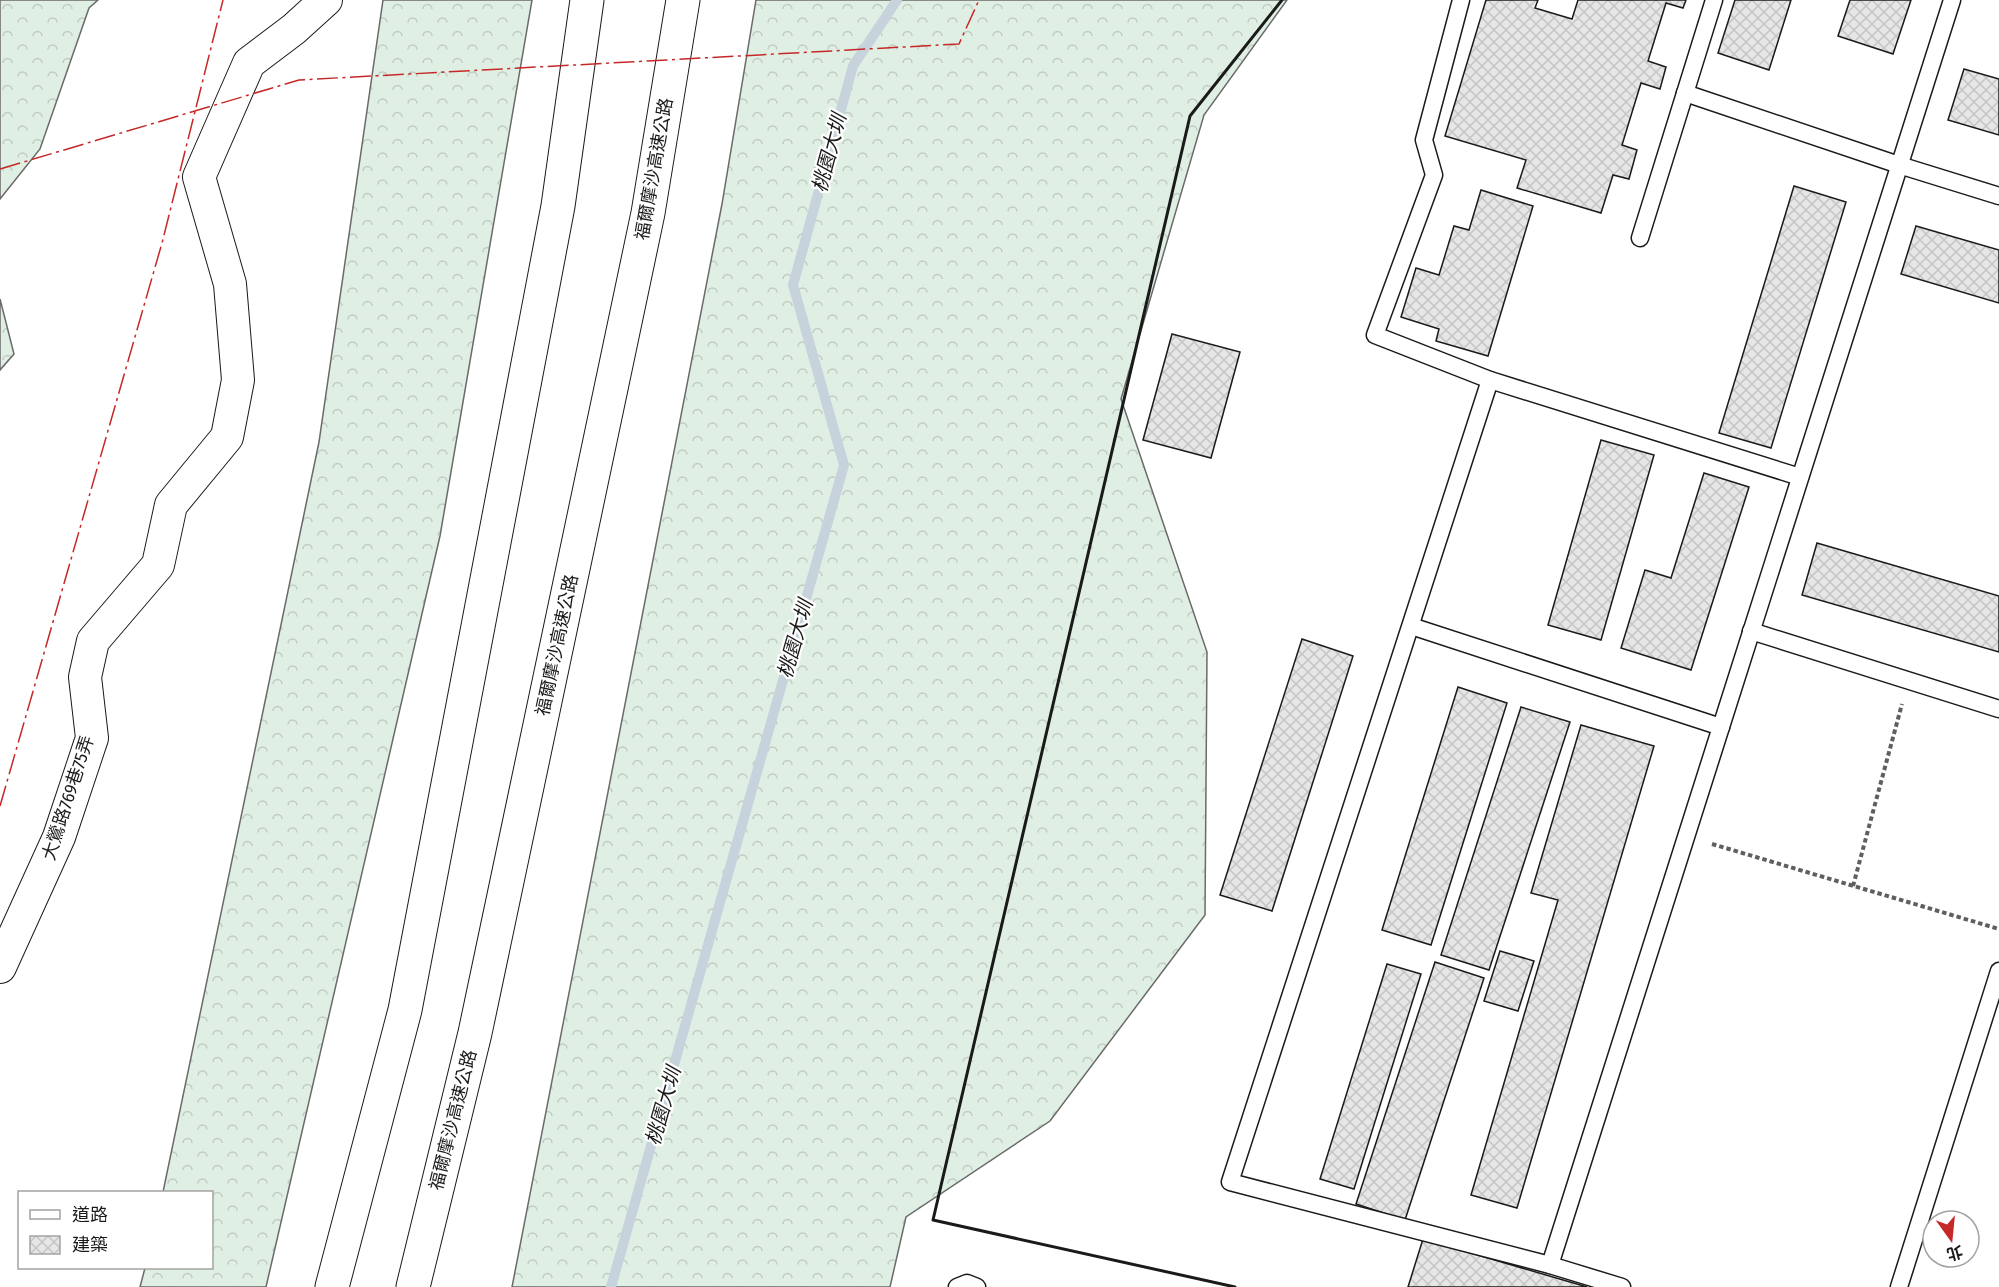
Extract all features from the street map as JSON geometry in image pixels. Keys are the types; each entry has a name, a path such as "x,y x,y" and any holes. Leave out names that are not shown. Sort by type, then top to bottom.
{"highway":[{"path":"332,1287 405,1010 558,206 588,0"},
{"name":"福爾摩沙高速公路","path":"413,1287 475,1032 645,225 683,0"}],"street":[{"name":"大鶯路769巷75弄","path":"0,967 58,837 92,738 85,677 93,641 158,565 171,505 227,437 238,380 230,284 199,177 249,63 326,0"}],"lane":[{"path":"1461,0 1424,140 1434,175 1375,335 1490,380 1800,477"},
{"path":"1640,238 1714,0"},
{"path":"1550,1265 1952,0"},
{"path":"1685,93 1999,196"},
{"path":"1490,380 1230,1182 1550,1265 1622,1287"},
{"path":"1411,626 1721,727"},
{"path":"1751,631 1999,709"},
{"path":"1899,1287 1999,971"},
{"path":"957,1287 967,1283 977,1287"}],"path":[{"path":"1853,886 1908,680"},
{"path":"1686,836 1999,929"}],"green space":[{"path":"0,0 98,0 89,8 40,149 0,199"},
{"path":"383,0 532,0 440,536 266,1287 140,1287 145,1269 213,1269 213,1191 163,1191 319,442"},
{"path":"756,0 1287,0 1204,115 1121,399 1207,652 1205,915 1050,1121 906,1217 890,1287 512,1287 722,204"},
{"path":"0,299 14,354 0,370"}],"building":[{"path":"1486,0 1538,0 1535,8 1572,19 1578,0 1686,0 1683,8 1666,3 1648,61 1666,67 1660,89 1641,83 1622,145 1637,150 1629,179 1613,175 1601,213 1517,188 1526,160 1445,136"},
{"path":"1735,0 1791,0 1769,70 1718,53"},
{"path":"1850,0 1911,0 1893,54 1838,36"},
{"path":"1964,69 1999,79 1999,135 1948,120"},
{"path":"1794,186 1846,202 1771,448 1719,433"},
{"path":"1481,190 1533,206 1488,356 1436,341 1439,329 1401,317 1416,268 1439,275 1454,226 1469,230"},
{"path":"1916,226 1999,250 1999,303 1901,274"},
{"path":"1172,334 1240,352 1211,458 1143,440"},
{"path":"1601,440 1654,455 1601,640 1548,625"},
{"path":"1704,473 1749,487 1691,670 1621,648 1645,570 1671,578"},
{"path":"1817,543 1999,596 1999,652 1802,595"},
{"path":"1302,639 1353,656 1272,911 1220,895"},
{"path":"1458,687 1507,703 1431,945 1382,930"},
{"path":"1521,707 1570,722 1489,970 1441,955"},
{"path":"1581,725 1654,746 1517,1208 1471,1195 1558,900 1531,893"},
{"path":"1500,951 1534,961 1518,1011 1484,1001"},
{"path":"1435,962 1484,978 1405,1220 1356,1204"},
{"path":"1387,964 1421,974 1354,1189 1320,1179"},
{"path":"1423,1239 1587,1287 1408,1287"}],"waterway":[{"name":"桃園大圳","path":"611,1287 844,465 793,285 853,66 897,0"}],"wall":[{"path":"1235,1287 933,1220 1190,116 1282,0"}],"power":[{"path":"0,806 162,243 223,0"},
{"path":"0,169 299,80 959,44 979,0"}]}
